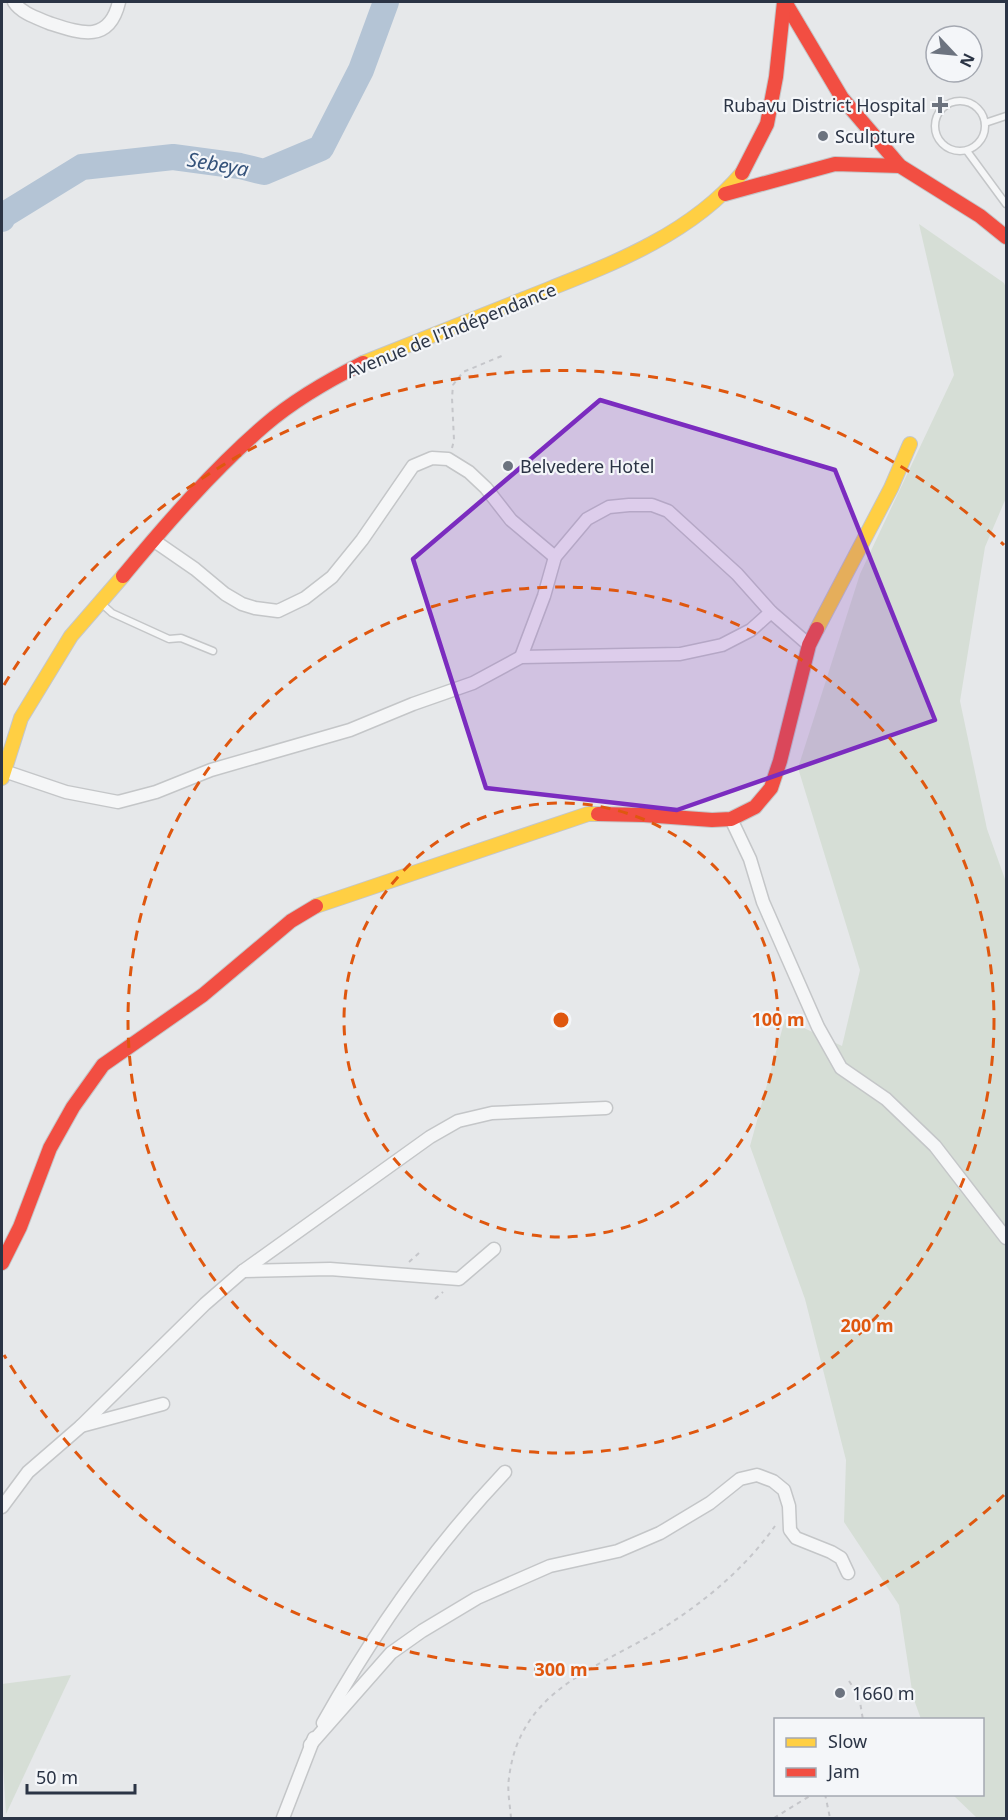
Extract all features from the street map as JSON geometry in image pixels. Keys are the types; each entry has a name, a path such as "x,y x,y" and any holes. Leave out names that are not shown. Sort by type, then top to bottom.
{"main road":[{"path":"784,2 842,98 900,166 980,216 1006,237"},
{"name":"Avenue de l'Indépendance","path":"3,774 21,718 71,636 153,540 218,470 266,424 313,390 361,364 587,274 656,243 725,194 745,170 767,124 776,77 784,2"},
{"path":"725,194 835,164 900,166"},
{"path":"2,1263 20,1227 50,1148 73,1107 103,1065 203,995 291,921 321,903 588,814 712,820 731,819 755,807 771,788 780,761 809,645 891,488 910,444"}],"street":[{"path":"14,2 33,17 74,32 88,34 103,29 116,15 119,2"},
{"path":"153,540 195,569 225,594 242,604 278,611 305,598 332,577 362,540 413,466 432,458 448,459 469,472 486,488 511,520 555,557"},
{"path":"521,657 544,596 555,557 587,519 609,507 652,506 668,511 737,574 771,612 809,645"},
{"path":"3,774 66,792 118,802 156,792 211,770 350,730 473,683 521,657 680,654 722,645 751,630 771,612"},
{"path":"731,819 750,859 763,902 818,1028 841,1068 886,1098 935,1146 1006,1238"},
{"path":"2,1507 28,1472 80,1427 205,1304 243,1271 430,1137 458,1121 492,1113 606,1108"},
{"path":"243,1271 330,1269 459,1279 494,1249"},
{"path":"80,1427 163,1404"},
{"path":"283,1818 310,1745 348,1678 412,1581 472,1507 505,1472"},
{"path":"310,1745 391,1653 422,1631 477,1598 550,1566 618,1551 660,1533 710,1503 740,1479 757,1475 773,1481 784,1490 789,1506 790,1530 796,1538 841,1558 848,1574"}],"lane":[{"path":"960,101 974,105 983,116 985,123 985,130 979,143 967,151 953,151 941,143 935,130 937,116 946,105 960,101"},
{"path":"985,123 1006,116"},
{"path":"967,151 1006,204"},
{"path":"99,602 112,613 169,639 181,638 213,651"}],"path":[{"path":"448,459 454,440 453,386 463,372 504,355"},
{"path":"511,1818 508,1779 516,1748 530,1718 550,1695 600,1662 655,1633 719,1589 765,1541 789,1506"},
{"path":"849,1681 859,1696 863,1718"},
{"path":"774,1818 810,1796"},
{"path":"825,1796 830,1818"}],"highlighted area":[{"path":"600,400 835,470 935,720 677,810 486,788 413,559"}],"shaded area":[{"path":"919,224 1004,283 1006,288 1006,498 985,547 960,701 987,829 1006,882 1006,1818 977,1818 954,1796 984,1796 984,1718 921,1718 913,1697 899,1605 844,1522 846,1460 805,1299 750,1146 785,1019 842,1046 860,970 798,768 860,574 954,375"},
{"path":"71,1675 6,1814 2,1748 2,1684"}],"waterway":[{"name":"Sebeya","path":"2,219 4,215 82,167 173,157 240,166 264,172 321,148 361,70 386,2"}],"traffic: slow":[{"path":"363,363 583,276 641,249 696,216 742,173"},
{"path":"817,629 891,488 910,444"},
{"path":"2,778 21,718 71,636 123,576"},
{"path":"316,906 588,814 598,814"}],"traffic: jam":[{"path":"742,173 767,124 776,77 784,2"},
{"path":"785,2 842,98 900,166 980,216 1006,237"},
{"path":"725,194 835,164 900,166"},
{"path":"123,576 191,498 265,425 312,391 363,363"},
{"path":"598,814 712,820 731,819 755,807 771,788 809,645 817,629"},
{"path":"2,1263 20,1227 50,1148 73,1107 103,1065 203,995 291,921 316,906"}],"place":[{"name":"Rubavu District Hospital","path":"940,105"},
{"name":"Sculpture","path":"823,136"},
{"name":"Belvedere Hotel","path":"508,466"},
{"name":"1660 m","path":"840,1693"}]}
